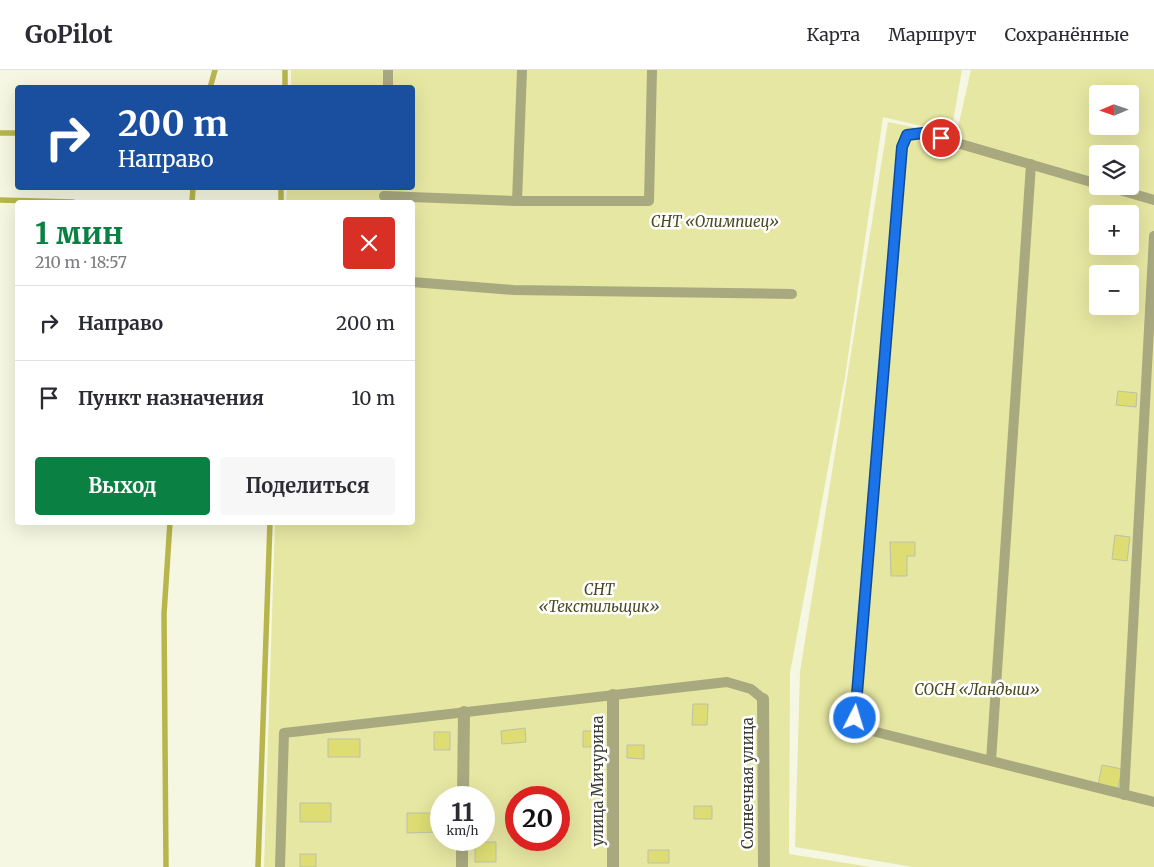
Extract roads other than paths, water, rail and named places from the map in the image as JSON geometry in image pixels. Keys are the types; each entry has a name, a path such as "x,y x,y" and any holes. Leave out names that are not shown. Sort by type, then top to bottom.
{"street":[{"name":"улица Мичурина","path":"613,695 613,867"},
{"name":"Солнечная улица","path":"762,699 764,867"},
{"path":"463,786 464,712"},
{"path":"462,851 462,867"}],"lane":[{"path":"388,70 388,85"},
{"path":"517,202 522,70"},
{"path":"384,195 517,202 650,202 652,70"},
{"path":"1089,181 923,133 907,135 902,147 855,718 860,728 1154,802"},
{"path":"991,761 1031,164"},
{"path":"1137,195 1154,200"},
{"path":"1124,795 1154,236"},
{"path":"415,282 514,290 792,294"},
{"path":"280,867 284,733 727,682 751,689 762,699"}],"waterway":[{"path":"211,85 215,70"},
{"path":"285,70 285,85"},
{"path":"0,133 15,133"},
{"path":"192,200 193,190"},
{"path":"281,190 281,200"},
{"path":"0,200 15,200"},
{"path":"166,867 164,614 170,525"},
{"path":"258,867 270,525"}],"park label":[{"name":"СНТ «Олимпиец»","path":"715,221"},
{"name":"СНТ «Текстильщик»","path":"599,598"},
{"name":"СОСН «Ландыш»","path":"977,689"}]}
